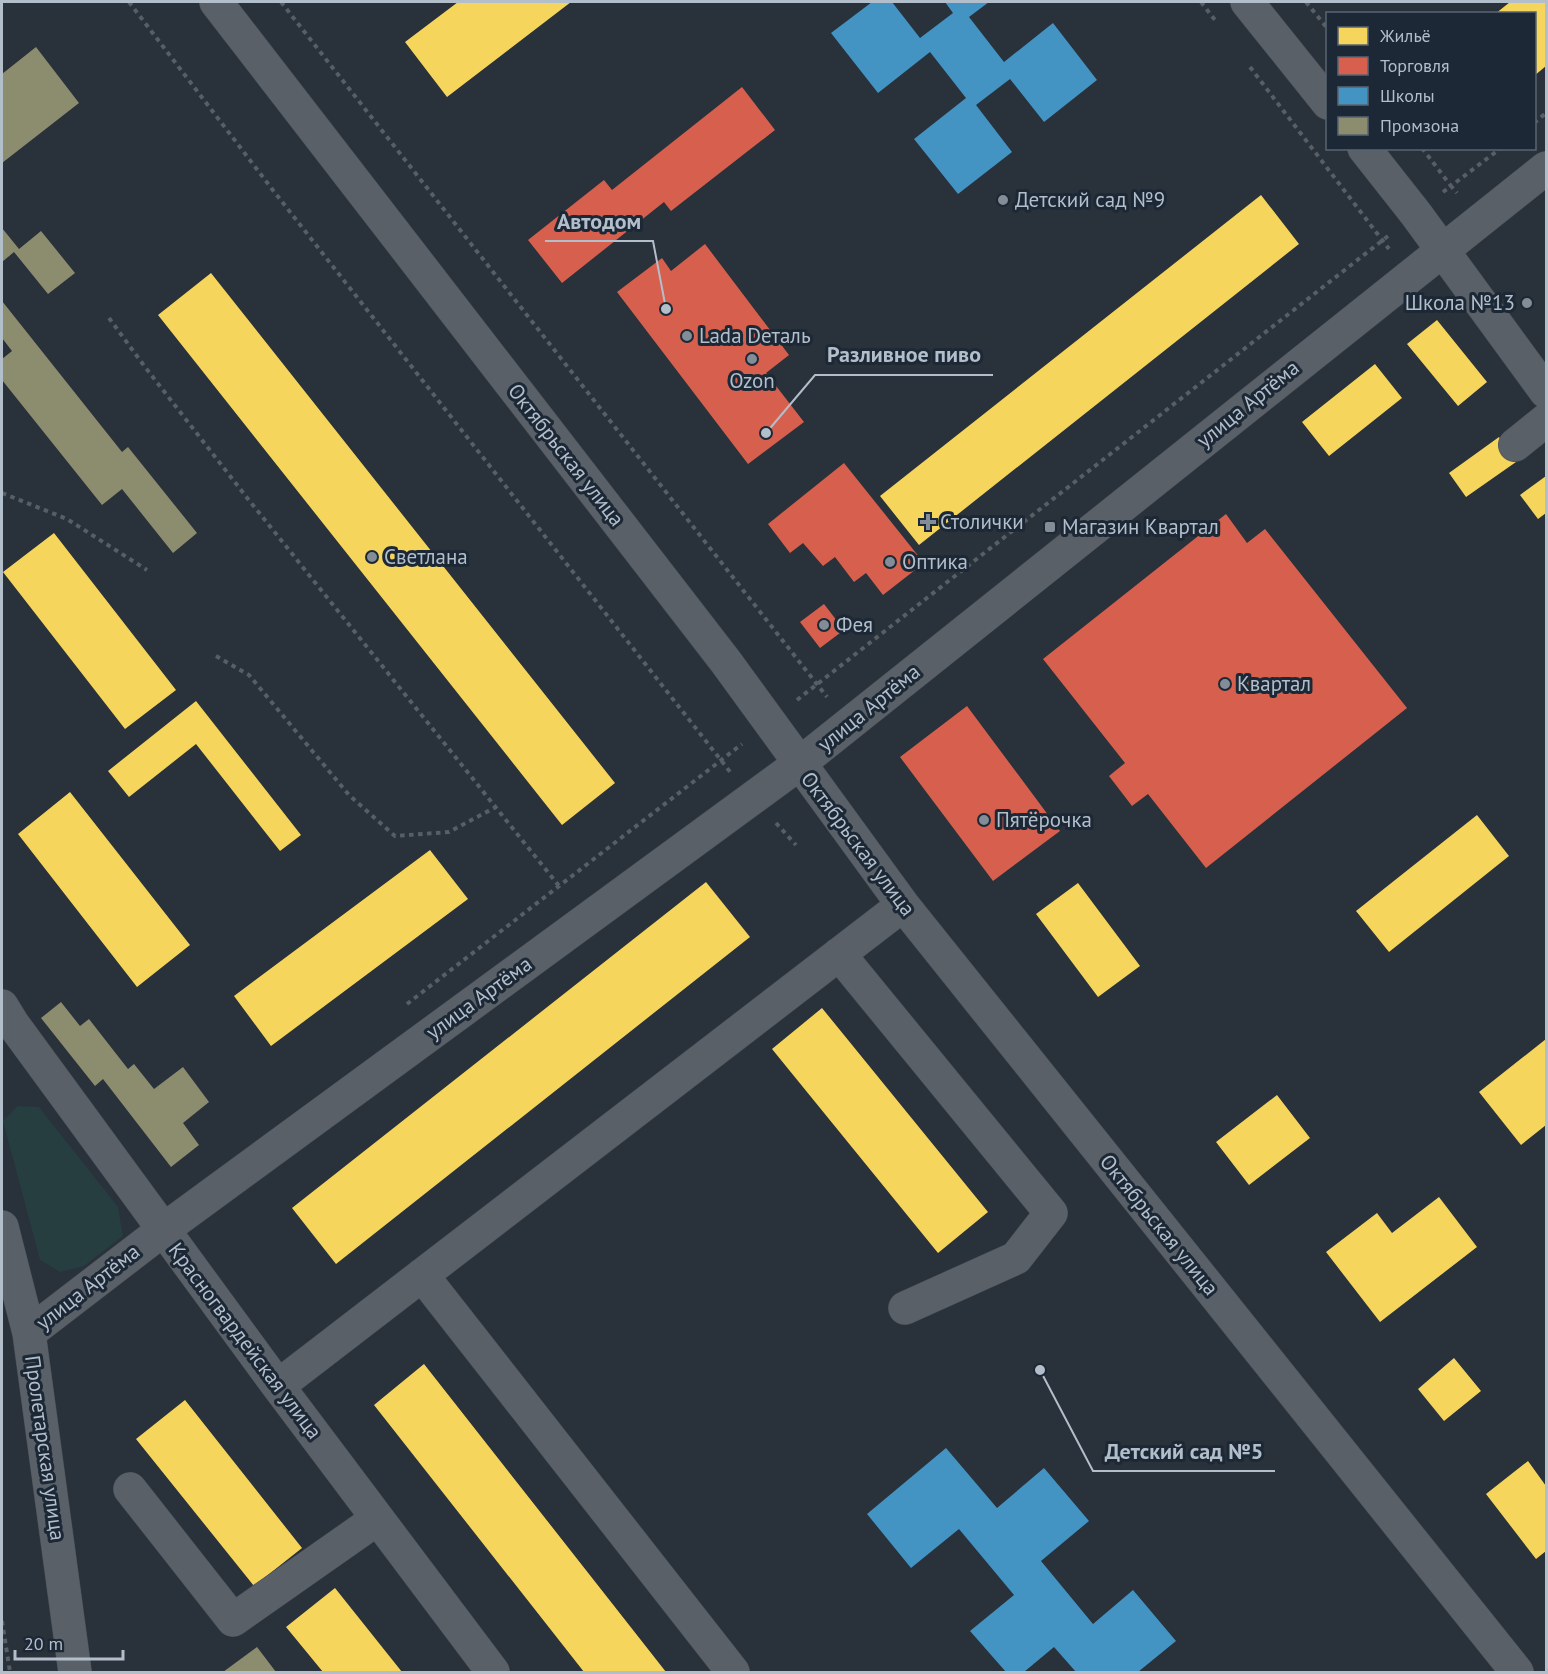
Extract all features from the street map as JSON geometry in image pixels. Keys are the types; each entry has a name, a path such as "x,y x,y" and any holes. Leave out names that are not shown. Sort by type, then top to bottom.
{"street":[{"name":"Октябрьская улица","path":"216,2 726,662 903,905 1517,1672"},
{"path":"1248,2 1326,100"},
{"path":"1366,150 1416,214 1546,392"},
{"name":"улица Артёма","path":"29,1333 163,1230 799,764 1546,168"},
{"path":"1515,445 1546,420"},
{"path":"278,1386 903,905"},
{"path":"839,954 1051,1213 1016,1258 905,1308"},
{"name":"Красногвардейская улица","path":"2,1006 12,1024 278,1386 493,1672"},
{"name":"Пролетарская улица","path":"2,1227 29,1333 75,1672"},
{"path":"422,1275 733,1672"},
{"path":"130,1489 233,1620 377,1519"}],"path":[{"path":"129,2 272,189 720,761 796,844"},
{"path":"281,2 848,724"},
{"path":"1201,2 1215,20"},
{"path":"1306,2 1326,27"},
{"path":"1244,58 1409,276"},
{"path":"1424,150 1479,221"},
{"path":"400,1010 1498,150"},
{"path":"109,318 248,499 494,808 559,886"},
{"path":"2,493 67,519 147,570"},
{"path":"216,656 249,675 349,795 395,836 449,832 494,808"},
{"path":"2,1621 10,1672"}],"green space":[{"path":"18,1106 39,1107 118,1207 123,1236 84,1266 60,1272 40,1260 3,1121"}],"building: Жильё":[{"path":"458,2 571,2 447,97 405,42"},
{"path":"1510,2 1546,2 1546,66 1536,74 1536,12 1498,12"},
{"path":"1261,195 1299,244 919,545 880,496"},
{"path":"211,273 615,783 562,825 158,315"},
{"path":"1437,320 1487,382 1458,406 1407,344"},
{"path":"1375,364 1402,398 1329,456 1302,422"},
{"path":"1499,437 1516,462 1466,497 1449,473"},
{"path":"1546,476 1546,513 1538,519 1520,495"},
{"path":"54,533 176,690 125,729 3,572"},
{"path":"196,701 301,835 280,851 196,744 129,797 108,771"},
{"path":"70,792 190,945 137,987 18,834"},
{"path":"1477,815 1509,856 1389,952 1356,911"},
{"path":"430,850 468,899 271,1046 234,996"},
{"path":"706,882 750,937 336,1264 292,1208"},
{"path":"1078,883 1140,966 1098,997 1036,914"},
{"path":"822,1008 988,1212 938,1253 772,1049"},
{"path":"1546,1039 1546,1125 1521,1145 1479,1092"},
{"path":"1277,1095 1310,1138 1249,1185 1216,1142"},
{"path":"1439,1197 1477,1247 1380,1322 1326,1252 1377,1213 1392,1233"},
{"path":"1454,1358 1481,1391 1444,1421 1418,1389"},
{"path":"424,1364 666,1672 584,1672 374,1405"},
{"path":"185,1400 302,1548 254,1586 136,1439"},
{"path":"1528,1461 1546,1486 1546,1551 1536,1559 1486,1494"},
{"path":"335,1588 402,1672 323,1672 286,1627"}],"building: Торговля":[{"path":"742,87 775,130 671,211 664,202 562,283 528,240 604,180 612,190"},
{"path":"705,244 789,355 766,373 804,422 748,464 617,292 662,258 671,271"},
{"path":"844,463 924,563 883,595 866,573 854,582 835,557 823,566 803,543 790,553 768,524"},
{"name":"Квартал","path":"1226,514 1247,543 1265,529 1407,708 1206,868 1148,794 1132,806 1109,776 1125,763 1043,659"},
{"path":"824,604 844,630 820,648 800,622"},
{"path":"967,706 1060,831 993,881 900,757"}],"building: Школы":[{"path":"872,2 892,2 920,38 953,13 945,2 989,2 969,17 1004,62 1053,23 1097,80 1044,122 1010,79 976,105 1012,152 958,194 914,139 966,98 930,52 878,93 831,33"},
{"path":"946,1448 997,1508 1044,1468 1089,1521 1041,1561 1093,1624 1133,1590 1176,1641 1138,1672 1076,1672 1054,1647 1024,1672 1006,1672 970,1631 1014,1595 959,1529 911,1568 867,1514"}],"building: Промзона":[{"path":"36,47 79,103 2,163 2,74"},
{"path":"2,228 19,249 41,231 75,273 48,294 14,252 2,262"},
{"path":"2,301 122,452 128,447 197,533 173,553 122,489 102,505 2,380 2,359 12,351 2,338"},
{"path":"61,1002 80,1026 89,1019 128,1069 134,1064 154,1089 183,1067 209,1102 183,1123 199,1145 171,1167 103,1079 95,1086 41,1018"},
{"path":"257,1647 276,1672 223,1672"}],"place":[{"name":"Детский сад №9","path":"1003,200"},
{"name":"Школа №13","path":"1527,303"},
{"name":"Автодом","path":"666,309"},
{"name":"Lada Dеталь","path":"687,336"},
{"name":"Ozon","path":"752,359"},
{"name":"Разливное пиво","path":"766,433"},
{"name":"Столички","path":"928,522"},
{"name":"Магазин Квартал","path":"1050,527"},
{"name":"Светлана","path":"372,557"},
{"name":"Оптика","path":"890,562"},
{"name":"Фея","path":"824,625"},
{"name":"Квартал","path":"1225,684"},
{"name":"Пятёрочка","path":"984,820"},
{"name":"Детский сад №5","path":"1040,1370"}]}
